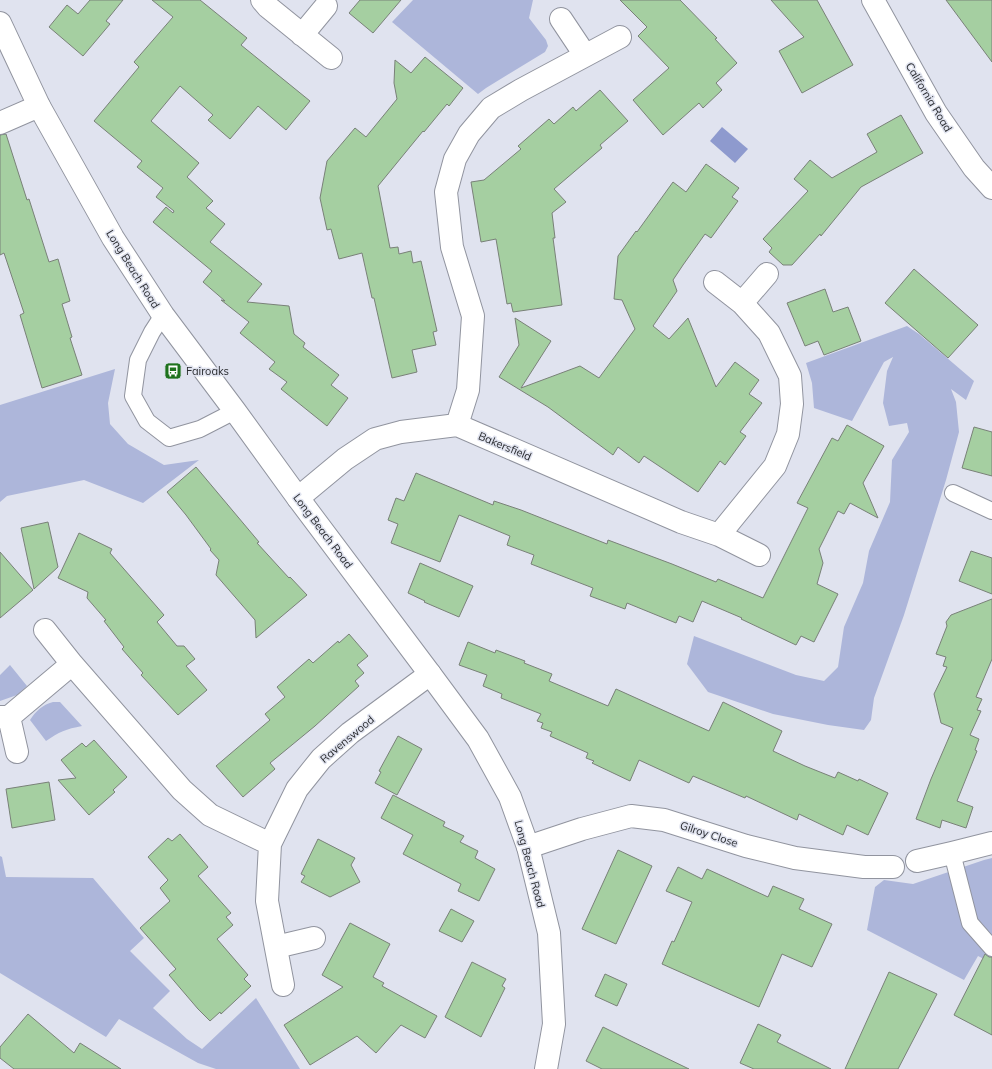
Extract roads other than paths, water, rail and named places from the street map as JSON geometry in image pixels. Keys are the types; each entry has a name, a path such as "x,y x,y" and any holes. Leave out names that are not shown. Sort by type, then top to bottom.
{"street":[{"path":"262,0 268,7 331,58"},
{"name":"California Road","path":"872,0 936,113 974,168 992,188"},
{"path":"302,35 326,6"},
{"path":"561,19 585,55"},
{"name":"Long Beach Road","path":"0,23 39,106 113,238 163,315 478,739 510,797 528,847 549,933 554,1024 546,1069"},
{"path":"298,498 345,459 375,439 401,432 457,425 468,390 472,316 452,247 446,192 455,159 469,134 491,108 521,90 620,37"},
{"path":"0,123 39,106"},
{"path":"742,303 767,274"},
{"path":"714,282 742,303 769,333 790,376 792,404 788,434 775,466 719,535"},
{"name":"Bakersfield","path":"457,425 680,522 719,535 759,555"},
{"path":"45,630 72,664 182,790 210,815 270,844"},
{"path":"17,752 4,717 72,664"},
{"name":"Ravenswood","path":"283,985 267,901 270,844 297,789 321,759 350,733 430,674"},
{"name":"Gilroy Close","path":"528,847 582,829 632,816 664,820 746,846 795,858 864,866 893,867"},
{"path":"917,861 992,843"},
{"path":"276,947 314,938"}],"lane":[{"path":"163,315 152,332 138,360 133,396 147,421 169,438 200,428 235,411"},
{"path":"953,493 992,510"},
{"path":"952,853 970,923 992,948"}],"place":[{"name":"Fairoaks","path":"173,371"}]}
